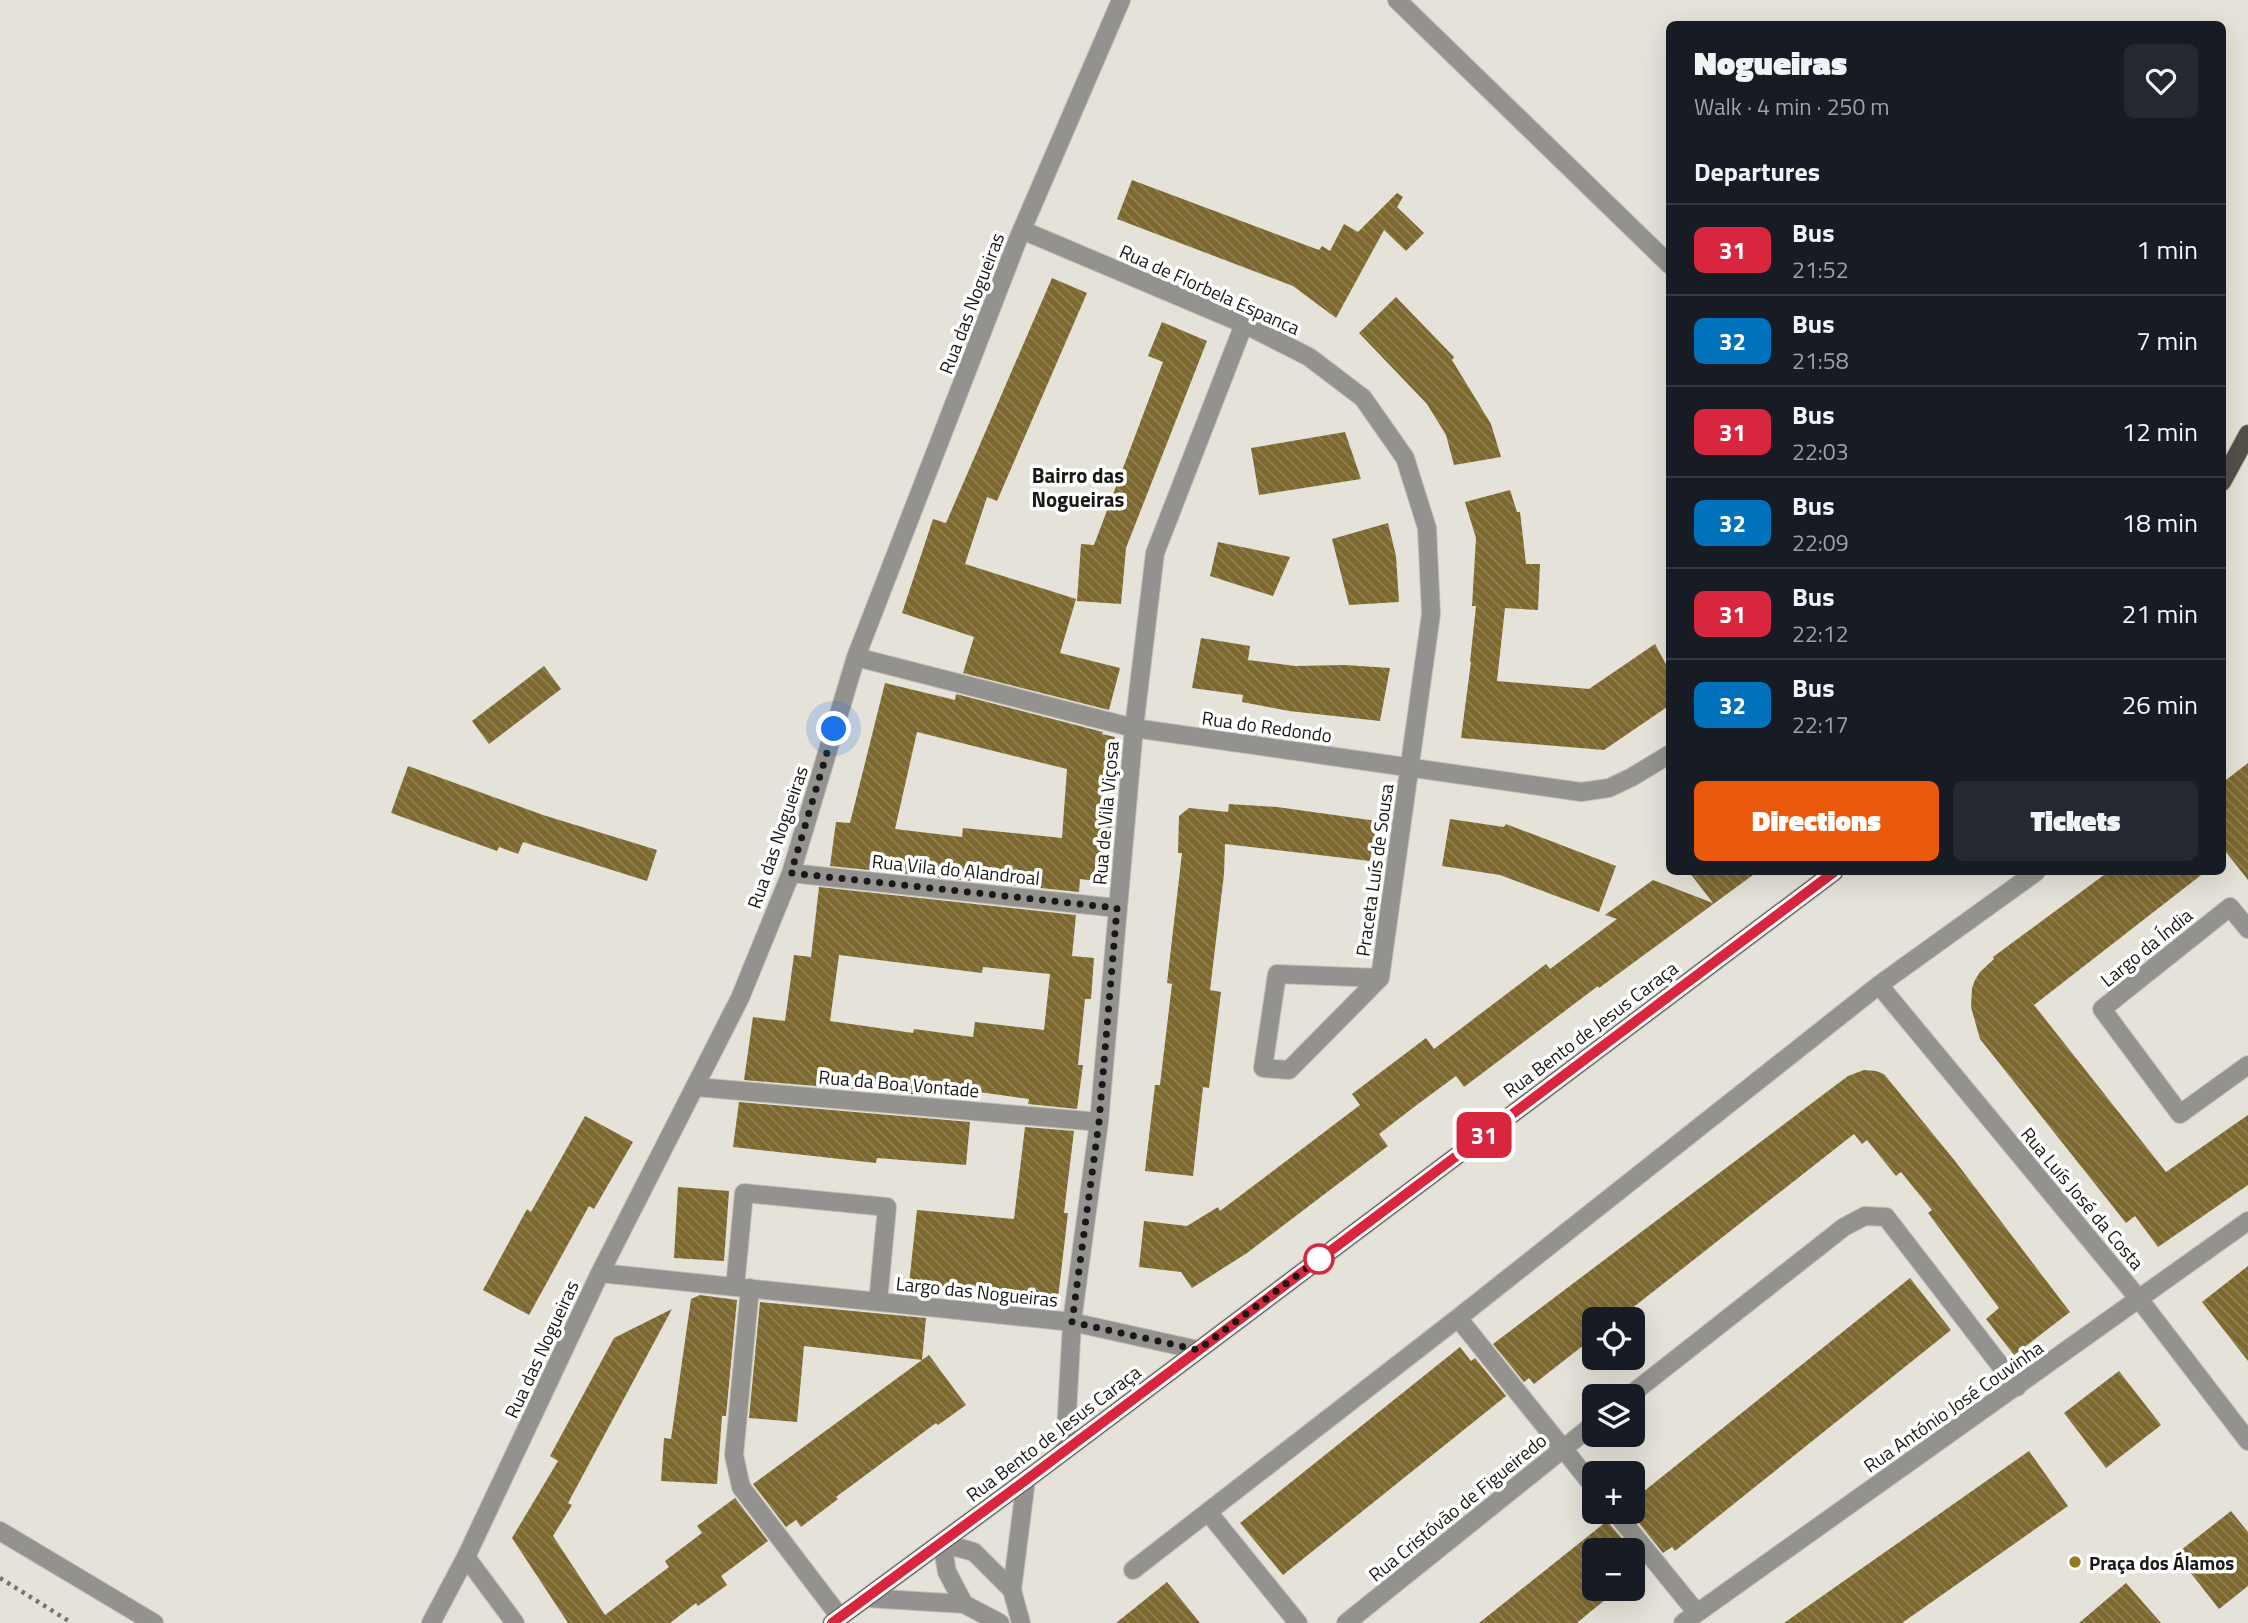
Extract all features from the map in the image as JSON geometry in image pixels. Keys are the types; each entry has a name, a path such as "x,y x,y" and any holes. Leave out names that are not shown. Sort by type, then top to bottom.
{"main road":[{"path":"2226,475 2248,435"},
{"name":"Rua Bento de Jesus Caraça","path":"836,1620 1831,875"}],"street":[{"name":"Rua das Nogueiras","path":"431,1623 466,1557 600,1273 740,998 791,873 856,657 1022,230 1121,0"},
{"path":"1397,0 1666,261"},
{"name":"Rua de Florbela Espanca","path":"1022,230 1244,324 1309,357 1363,398 1405,458 1427,528 1431,614 1409,767"},
{"name":"Rua de Vila Viçosa","path":"1065,1450 1072,1322 1099,1122 1117,908 1155,553 1244,324"},
{"name":"Rua do Redondo","path":"856,657 1135,728 1581,792 1609,789 1666,756"},
{"name":"Praceta Luís de Sousa","path":"1380,978 1277,974 1263,1068 1289,1070 1380,978 1409,767"},
{"name":"Rua Vila do Alandroal","path":"791,873 1117,908"},
{"path":"1133,1570 1458,1318 1879,985 2032,875"},
{"name":"Largo da Índia","path":"2248,929 2230,906 2102,1009 2180,1114 2248,1065"},
{"name":"Rua Luís José da Costa","path":"1879,985 2139,1298 2248,1441"},
{"name":"Rua da Boa Vontade","path":"696,1087 1099,1122"},
{"name":"Largo das Nogueiras","path":"743,1288 744,1193 887,1207 878,1302"},
{"path":"1644,1384 1844,1227 1865,1216 1886,1217 2017,1387"},
{"name":"Rua António José Couvinha","path":"1690,1618 2248,1221"},
{"name":"Largo das Nogueiras","path":"600,1273 1072,1322 1198,1350"},
{"path":"743,1288 734,1455 741,1487 836,1620"},
{"path":"1458,1318 1582,1472"},
{"name":"Rua Cristóvão de Figueiredo","path":"1346,1623 1582,1434"},
{"path":"1021,1623 1012,1590 1026,1480"},
{"path":"1208,1512 1298,1623"},
{"path":"1623,1524 1690,1618"},
{"path":"0,1531 154,1623"},
{"path":"964,1604 947,1572 942,1543 974,1552 1012,1590"},
{"path":"466,1557 515,1623"},
{"path":"867,1598 964,1604 1000,1623"}],"path":[{"path":"0,1578 72,1623"}],"building":[{"path":"1132,180 1319,250 1322,246 1330,251 1344,224 1358,232 1397,193 1403,197 1397,207 1424,233 1406,251 1384,230 1336,318 1293,286 1117,219"},
{"path":"1052,278 1087,293 997,501 987,497 965,564 1076,599 1060,653 1120,668 1109,710 963,673 974,637 902,613 933,519 946,523"},
{"path":"1396,297 1454,357 1452,360 1491,424 1501,457 1454,465 1446,435 1427,404 1359,333"},
{"path":"1162,322 1207,341 1126,548 1121,604 1077,601 1081,544 1094,545 1163,362 1148,356"},
{"path":"1345,432 1361,479 1259,495 1251,448"},
{"path":"1510,490 1517,512 1520,512 1526,564 1540,564 1538,610 1505,608 1497,681 1589,689 1655,644 1666,665 1666,708 1604,750 1461,738 1476,606 1472,606 1476,538 1465,502"},
{"path":"1388,523 1396,556 1399,602 1349,605 1332,539"},
{"path":"1218,542 1290,557 1273,596 1210,576"},
{"path":"1201,638 1250,646 1248,660 1295,666 1390,668 1380,721 1289,711 1242,702 1243,695 1192,688"},
{"path":"544,666 561,689 489,744 472,721"},
{"path":"885,683 955,700 956,694 1115,737 1096,819 1112,821 1105,882 1080,879 1079,892 830,866 836,822 850,823","holes":["917,732 1067,769 1062,838 963,828 962,837 895,829"]},
{"path":"2248,763 2248,880 2226,852 2226,780"},
{"path":"408,766 543,815 657,850 647,881 523,842 518,854 499,847 497,851 391,813"},
{"path":"1229,804 1277,807 1377,821 1370,861 1225,844 1210,990 1221,992 1209,1088 1203,1087 1193,1176 1145,1171 1155,1085 1160,1085 1172,984 1167,983 1182,853 1178,853 1179,816 1189,808 1228,812"},
{"path":"1450,819 1504,827 1506,824 1616,866 1599,912 1500,875 1442,866"},
{"path":"1691,875 1753,875 1599,988 1598,986 1464,1087 1456,1076 1418,1104 1379,1134 1388,1146 1247,1253 1192,1288 1181,1272 1139,1267 1144,1221 1187,1226 1218,1207 1220,1211 1360,1105 1352,1094 1426,1038 1434,1049 1546,964 1550,969 1617,919 1605,915 1653,880 1713,903"},
{"path":"2104,875 2201,875 2034,1005 2166,1172 2248,1115 2248,1185 2158,1247 2135,1216 2126,1223 1980,1039 1971,1007 1972,988 1980,972 1993,957"},
{"path":"819,887 1076,915 1072,956 1094,958 1091,999 1085,999 1078,1065 1083,1065 1077,1109 1028,1104 1029,1099 972,1091 971,1099 744,1080 753,1017 785,1021 794,955 811,957","holes":["839,955 982,973 983,967 1050,974 1044,1030 975,1022 973,1037 914,1029 913,1033 830,1021"]},
{"path":"1864,1070 1884,1074 1955,1161 2070,1312 2014,1355 1986,1319 1999,1308 1928,1213 1932,1210 1901,1172 1896,1176 1867,1140 1862,1144 1854,1134 1634,1307 1582,1307 1582,1346 1534,1384 1529,1378 1524,1382 1493,1344 1848,1076"},
{"path":"739,1102 970,1122 966,1165 877,1158 876,1163 733,1147"},
{"path":"585,1116 633,1142 594,1209 589,1206 529,1315 483,1290 527,1209 531,1212"},
{"path":"1025,1127 1074,1131 1064,1213 1068,1213 1058,1298 909,1284 917,1210 1014,1219"},
{"path":"678,1187 729,1191 724,1261 674,1258"},
{"path":"2248,1266 2248,1361 2202,1302"},
{"path":"1910,1278 1951,1330 1675,1551 1672,1547 1663,1553 1640,1524 1645,1524 1645,1490"},
{"path":"700,1295 737,1300 726,1416 722,1416 717,1484 661,1481 664,1438 671,1439 691,1299"},
{"path":"760,1302 926,1318 922,1360 804,1346 797,1422 749,1418"},
{"path":"672,1309 568,1503 572,1505 553,1536 605,1615 669,1567 665,1561 702,1533 697,1526 735,1498 768,1541 721,1576 727,1585 698,1606 696,1603 670,1623 568,1623 512,1538 558,1461 550,1456 614,1338"},
{"path":"1460,1347 1471,1361 1475,1358 1506,1396 1283,1575 1240,1523"},
{"path":"929,1355 966,1405 938,1425 936,1423 836,1497 838,1499 801,1527 796,1520 786,1527 753,1484"},
{"path":"2119,1371 2161,1425 2106,1468 2064,1413"},
{"path":"2029,1451 2068,1506 1902,1623 1784,1623"},
{"path":"2231,1511 2248,1532 2248,1586 2219,1609 2176,1554"},
{"path":"1603,1524 1610,1524 1622,1538 1586,1538"},
{"path":"1582,1541 1582,1601 1604,1601 1577,1623 1479,1623"},
{"path":"1167,1582 1200,1623 1116,1623"},
{"path":"2126,1583 2161,1623 2079,1623"}],"bus line":[{"name":"31","path":"832,1623 1830,875"}],"place":[{"name":"Praça dos Álamos","path":"2075,1562"}],"district":[{"name":"Bairro das Nogueiras","path":"1078,487"}],"route":[{"path":"834,729 791,873 1117,908 1099,1122 1072,1322 1198,1350 1319,1259"}]}
